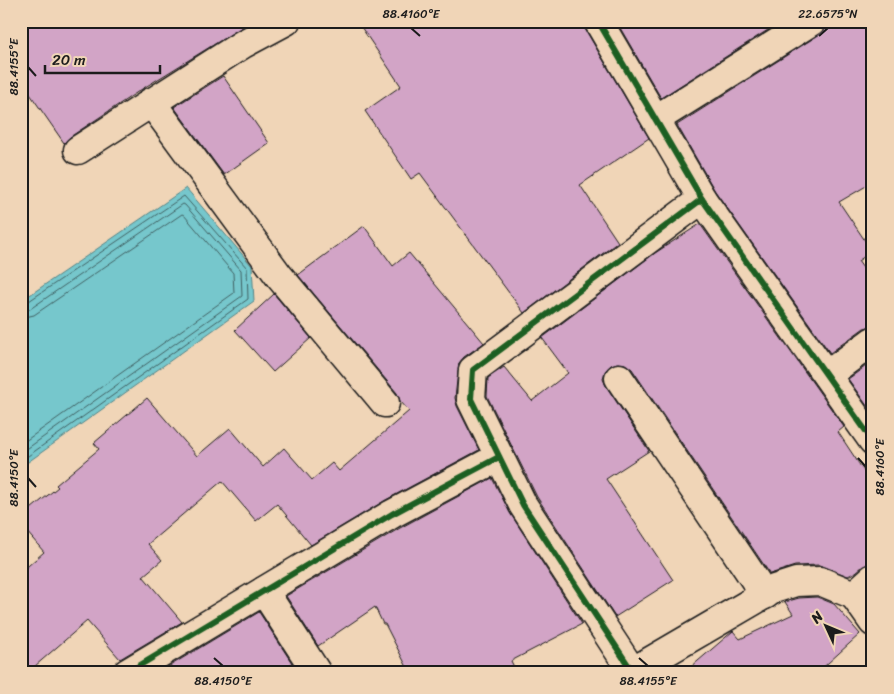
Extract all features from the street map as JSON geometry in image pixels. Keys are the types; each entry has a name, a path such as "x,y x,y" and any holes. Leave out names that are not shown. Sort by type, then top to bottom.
{"street":[{"path":"78,150 243,44 286,21"},
{"path":"598,21 702,199 873,441"},
{"path":"656,119 812,21"},
{"path":"151,102 279,276 385,403"},
{"path":"702,199 473,370 471,399 523,505 631,672 774,589 796,582 820,581 863,586 873,622"},
{"path":"827,375 873,341"},
{"path":"619,378 764,595"},
{"path":"126,673 392,514 498,457"},
{"path":"264,591 317,673"}],"water":[{"path":"186,188 252,266 254,301 21,467 21,301"}],"building":[{"path":"21,21 252,21 142,89 70,137 64,143 21,81"},
{"path":"357,21 582,21 649,138 580,185 618,242 524,313 420,173 411,179 365,111 401,86"},
{"path":"616,21 782,21 661,98"},
{"path":"827,21 873,21 873,182 839,202 872,251 858,261 873,282 873,326 864,328 830,353 715,191 677,125 820,34 826,29"},
{"path":"223,76 269,143 224,175 174,107"},
{"path":"700,224 844,427 838,432 873,485 873,563 863,566 848,576 819,565 795,566 770,574 632,369 625,364 617,363 611,365 605,371 603,379 649,451 606,479 673,580 615,617 537,497 487,396 488,378 504,367 532,401 568,373 542,338 655,253"},
{"path":"364,226 393,266 409,253 484,343 464,357 459,363 455,398 457,406 479,450 384,501 311,545 277,504 256,521 222,481 148,544 162,560 143,576 182,622 120,659 87,621 27,673 21,673 21,572 44,552 21,525 21,517 58,487 56,485 99,449 94,443 147,398 197,456 230,428 263,467 284,448 312,480 332,463 339,471 409,411 400,401 397,393 298,275"},
{"path":"274,294 311,338 273,372 235,330"},
{"path":"873,361 873,408 870,410 848,379"},
{"path":"492,478 510,513 582,624 511,661 517,673 410,673 375,607 318,646 286,596 400,528"},
{"path":"817,597 834,604 860,634 817,673 684,673 733,631 740,639 793,614 785,602 799,598"},
{"path":"259,612 292,663 278,673 158,673"}],"cycle path":[{"path":"598,21 702,199 873,441"},
{"path":"632,671 523,505 471,399 473,370 702,199"},
{"path":"127,673 392,514 499,457"}]}
